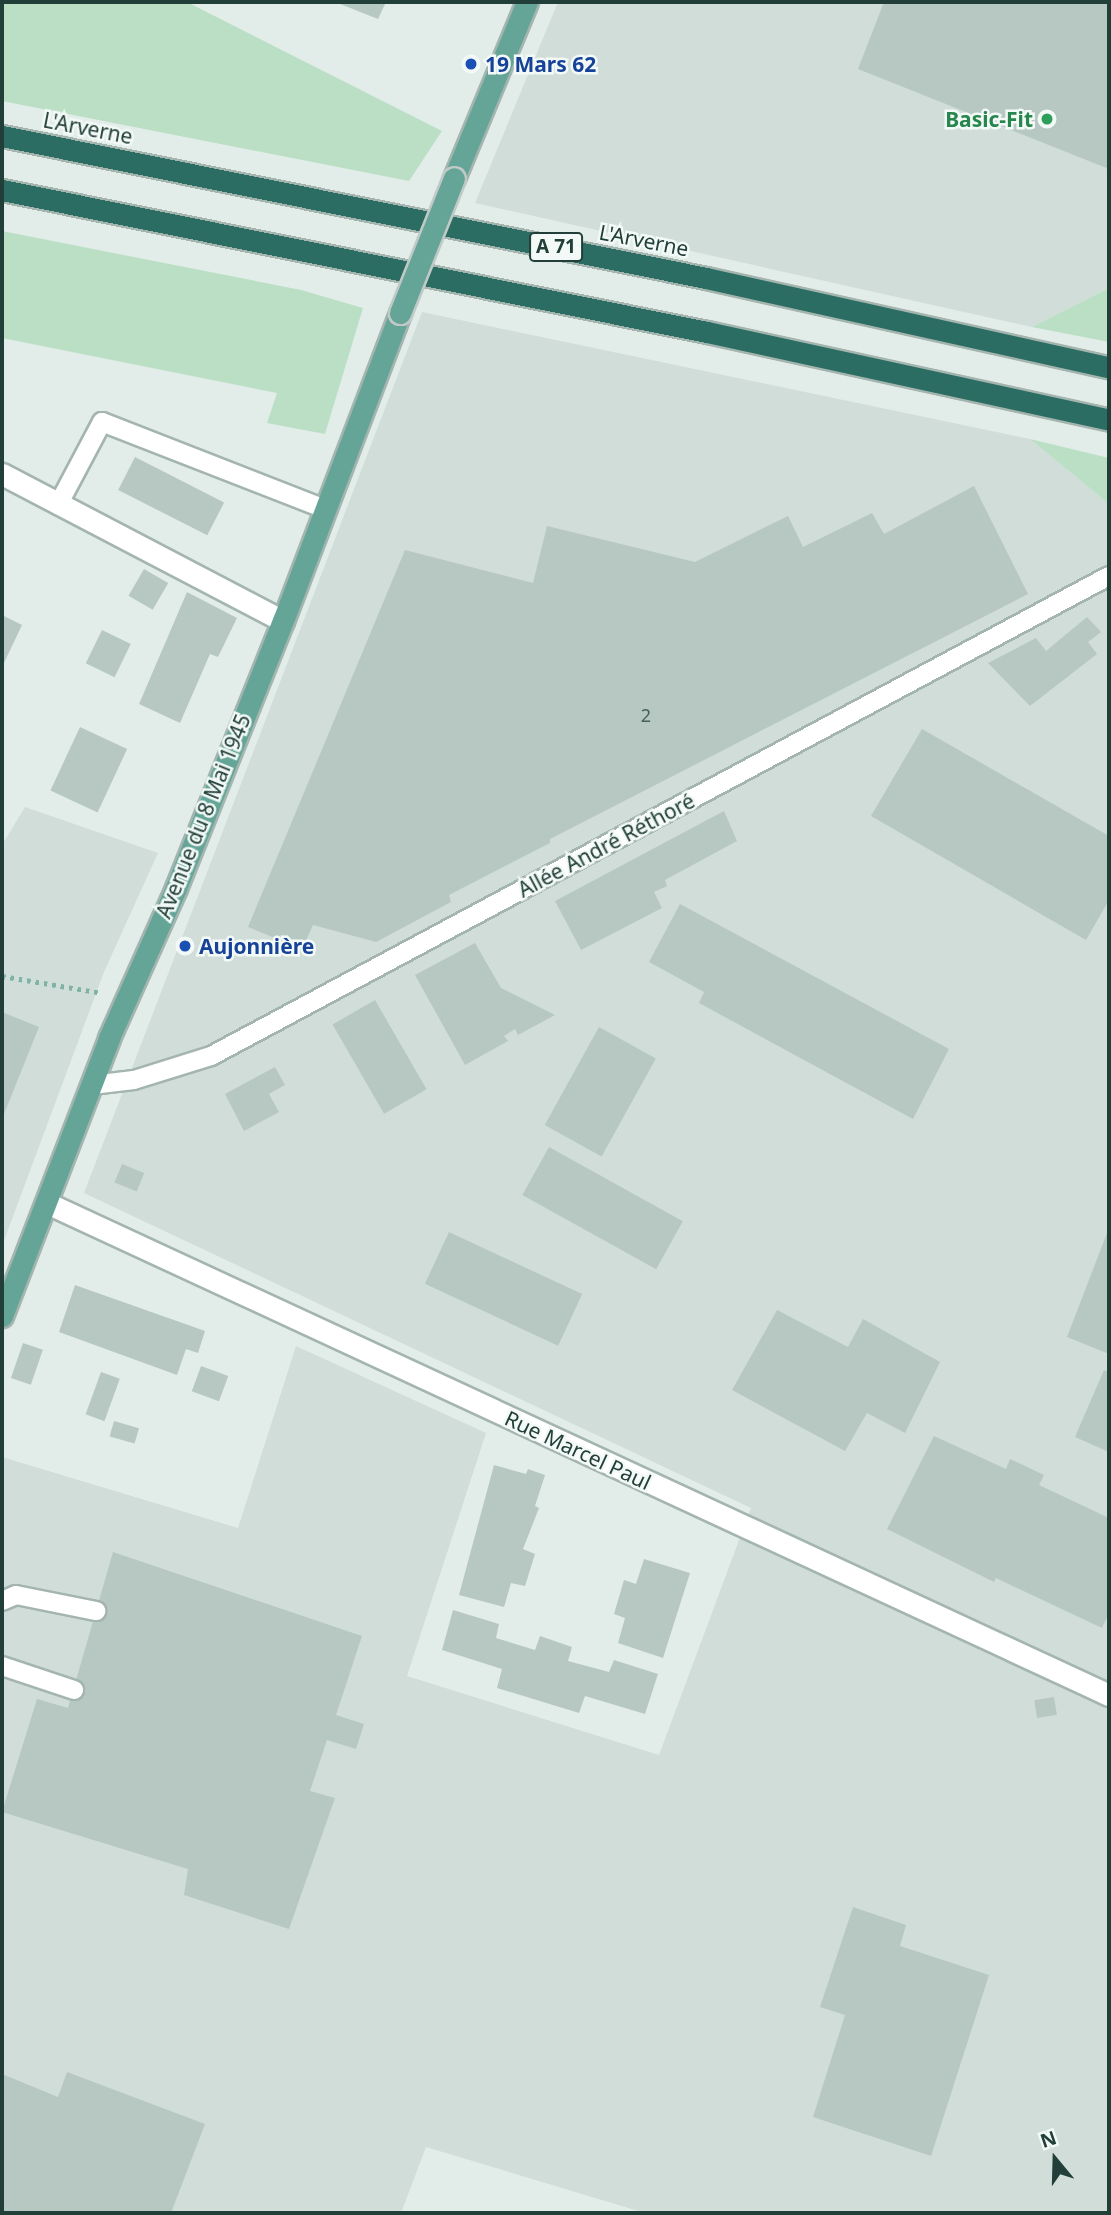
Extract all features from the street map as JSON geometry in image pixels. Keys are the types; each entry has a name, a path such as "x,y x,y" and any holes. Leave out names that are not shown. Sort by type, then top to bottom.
{"highway":[{"name":"L'Arverne","path":"2,136 706,278 1109,367"},
{"path":"2,190 707,332 1109,419"}],"main road":[{"name":"Avenue du 8 Mai 1945","path":"2,1316 127,997 176,888 283,621 400,313 527,2"}],"street":[{"path":"2,474 283,621"},
{"name":"Rue Marcel Paul","path":"47,1203 1109,1695"}],"lane":[{"path":"58,505 102,422 325,509"},
{"name":"Allée André Réthoré","path":"92,1085 134,1080 211,1056 1109,576"},
{"path":"2,1601 16,1595 96,1611"},
{"path":"2,1666 74,1690"}],"path":[{"path":"2,976 127,997"}],"shaded area":[{"path":"558,2 1109,2 1109,288 1032,327 475,203"},
{"path":"422,312 1030,439 1109,504 1109,2213 645,2213 426,2147 401,2213 2,2213 2,1457 238,1528 296,1346 486,1433 407,1676 659,1755 751,1508 84,1193"},
{"path":"25,807 158,853 104,972 2,1246 2,845"}],"green space":[{"path":"2,2 187,2 442,131 409,181 2,101"},
{"path":"2,231 301,290 363,308 325,434 267,423 277,393 2,338"},
{"path":"1109,288 1109,342 1032,327"},
{"path":"1030,439 1109,458 1109,504"}],"building":[{"path":"335,2 386,2 378,19"},
{"name":"Basic-Fit","path":"884,2 1109,2 1109,169 858,69"},
{"path":"135,457 224,502 207,535 118,490"},
{"path":"974,486 1028,594 550,839 550,843 449,895 451,902 376,942 313,925 302,949 248,927 405,550 533,583 547,526 695,562 788,516 803,547 872,513 884,534"},
{"path":"144,569 168,583 153,610 128,596"},
{"path":"187,592 237,618 218,657 210,654 180,723 139,704"},
{"path":"2,615 22,625 2,667"},
{"path":"1087,617 1101,632 1088,642 1097,654 1030,706 988,663 1036,638 1046,651"},
{"path":"102,630 131,644 115,677 86,663"},
{"path":"80,727 127,749 98,812 50,790"},
{"path":"922,729 1109,836 1109,900 1086,940 871,816"},
{"path":"724,811 737,841 665,880 667,886 654,892 662,908 581,950 555,901"},
{"path":"680,904 949,1049 913,1119 699,1003 704,992 649,962"},
{"path":"475,943 501,988 555,1015 518,1035 515,1029 504,1036 508,1041 465,1065 415,975"},
{"path":"375,1000 426,1089 384,1114 333,1024"},
{"path":"2,1012 39,1027 2,1119"},
{"path":"599,1027 656,1059 602,1156 545,1125"},
{"path":"275,1067 285,1085 269,1094 279,1112 244,1131 225,1094"},
{"path":"549,1147 683,1221 656,1269 522,1195"},
{"path":"122,1164 144,1173 137,1192 115,1183"},
{"path":"449,1232 582,1294 558,1346 425,1284"},
{"path":"1107,1233 1109,1234 1109,1354 1067,1337"},
{"path":"75,1285 205,1331 198,1353 186,1349 177,1375 59,1332"},
{"path":"777,1310 848,1347 863,1319 940,1362 905,1433 867,1413 845,1451 732,1390"},
{"path":"23,1343 43,1350 31,1385 11,1378"},
{"path":"201,1366 228,1376 219,1401 192,1391"},
{"path":"1104,1370 1109,1372 1109,1452 1075,1437"},
{"path":"101,1372 120,1379 104,1421 86,1414"},
{"path":"114,1421 139,1428 135,1444 110,1436"},
{"path":"934,1436 1006,1469 1010,1459 1044,1475 1039,1485 1109,1518 1109,1613 1102,1628 996,1578 994,1582 887,1529"},
{"path":"494,1465 526,1474 528,1469 545,1475 535,1506 539,1508 523,1549 535,1554 525,1586 511,1583 504,1607 459,1595"},
{"path":"113,1552 362,1636 336,1715 364,1724 356,1749 327,1740 310,1791 335,1798 289,1929 184,1895 188,1869 2,1812 37,1699 68,1708"},
{"path":"644,1559 690,1573 663,1658 618,1643 625,1618 614,1614 624,1580 636,1584"},
{"path":"453,1610 499,1624 496,1638 535,1650 540,1636 572,1647 568,1661 609,1672 614,1660 658,1674 645,1714 585,1696 579,1713 497,1688 502,1669 442,1650"},
{"path":"1054,1697 1057,1715 1037,1718 1034,1700"},
{"path":"853,1907 906,1925 900,1946 989,1975 931,2156 813,2117 845,2015 820,2007"},
{"path":"67,2072 205,2124 171,2213 2,2213 2,2074 58,2097"}],"place":[{"name":"19 Mars 62","path":"471,64"},
{"name":"Basic-Fit","path":"1047,119"},
{"name":"Aujonnière","path":"185,946"}]}
